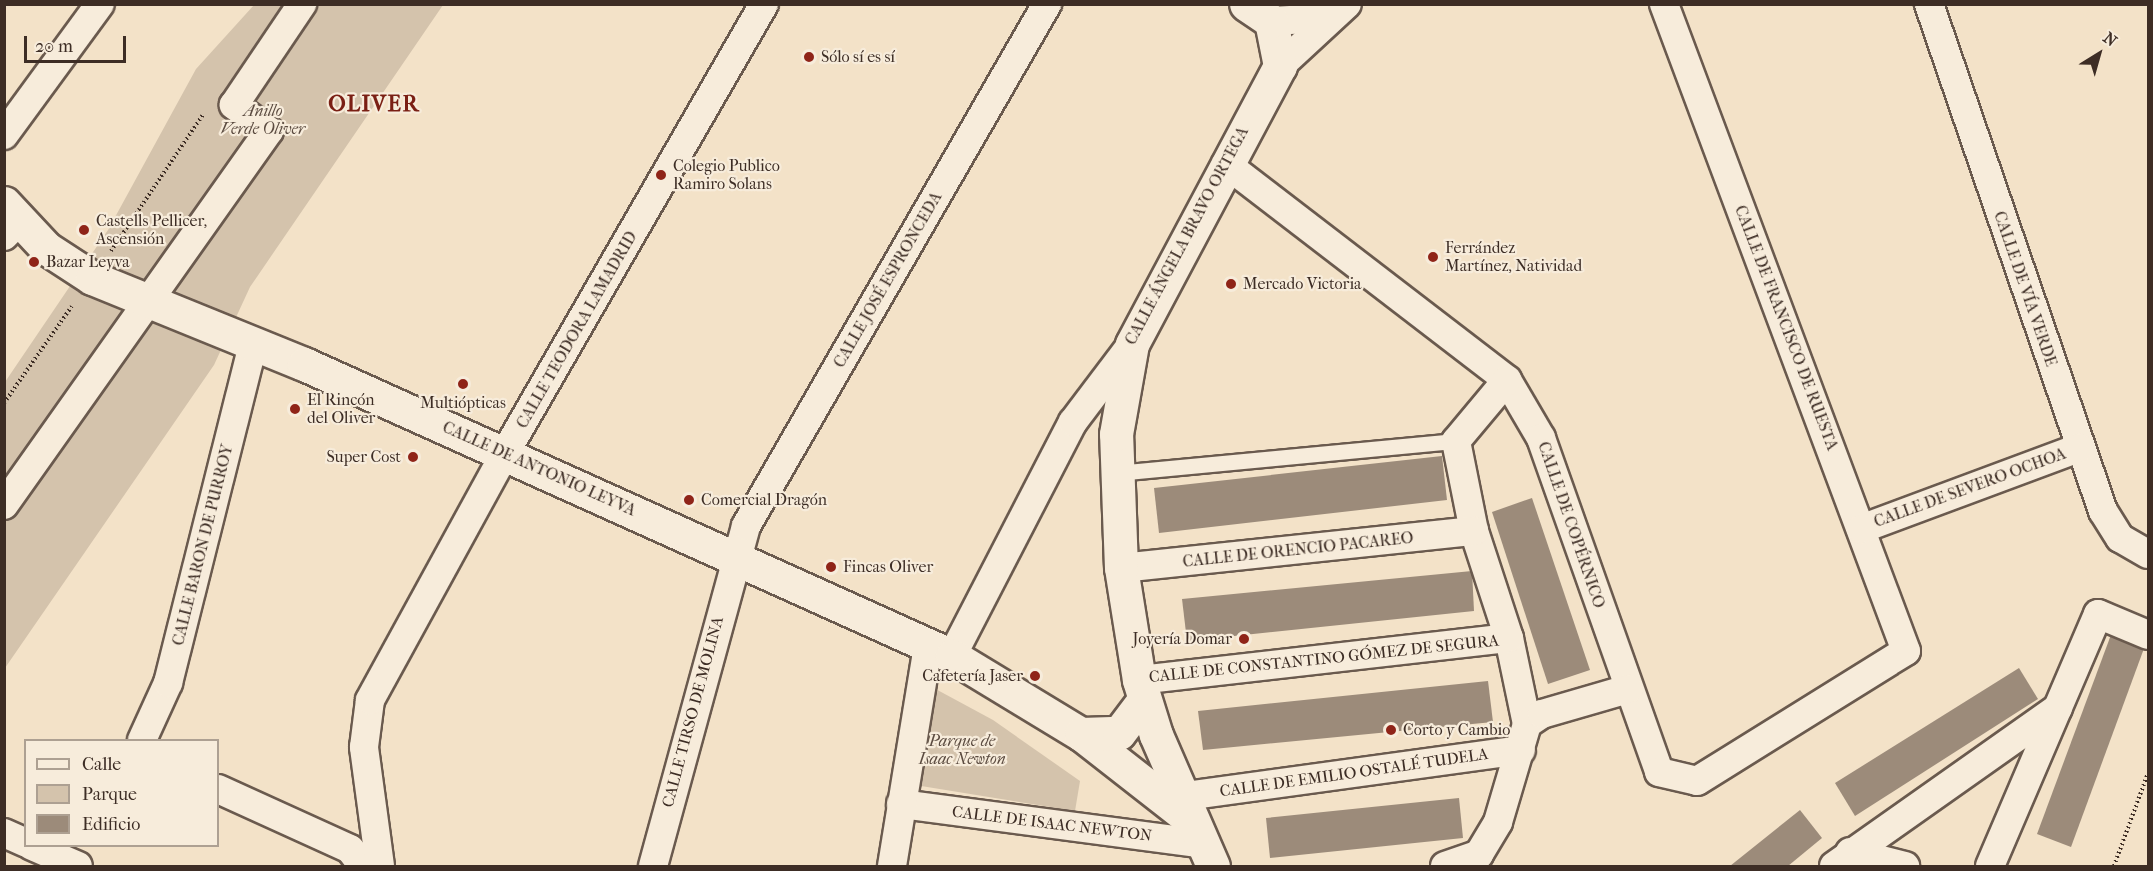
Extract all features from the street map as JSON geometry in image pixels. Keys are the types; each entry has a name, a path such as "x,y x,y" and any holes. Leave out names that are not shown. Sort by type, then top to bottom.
{"street":[{"path":"4,135 100,4"},
{"path":"4,505 149,304 269,131 234,105 302,4"},
{"name":"CALLE TEODORA LAMADRID","path":"380,867 364,747 370,700 505,453 764,4"},
{"name":"CALLE JOSÉ ESPRONCEDA","path":"734,557 746,526 1047,4"},
{"name":"CALLE DE FRANCISCO DE RUESTA","path":"1659,772 1697,781 1906,651 1664,4"},
{"name":"CALLE DE VÍA VERDE","path":"1929,4 2079,448 2111,526 2148,554"},
{"name":"CALLE ÁNGELA BRAVO ORTEGA","path":"1280,66 1258,13 1338,11"},
{"name":"CALLE ÁNGELA BRAVO ORTEGA","path":"892,867 901,804 940,651 1073,422 1132,344 1280,66 1338,11"},
{"name":"CALLE DE COPÉRNICO","path":"1226,164 1507,380 1541,438 1659,772"},
{"name":"CALLE DE ANTONIO LEYVA","path":"9,220 59,258 92,278 505,453 940,651 1081,734 1198,832"},
{"path":"1132,344 1118,413 1116,473 1121,568 1142,690 1198,832"},
{"name":"CALLE BARON DE PURROY","path":"143,739 168,683 253,345"},
{"path":"1445,867 1479,854 1498,822 1524,737 1509,638 1474,531 1456,441 1507,380"},
{"name":"CALLE DE SEVERO OCHOA","path":"1861,529 2079,448"},
{"name":"CALLE DE ORENCIO PACAREO","path":"1121,568 1474,531"},
{"name":"CALLE TIRSO DE MOLINA","path":"653,866 734,557"},
{"path":"1990,867 2098,614 2148,635"},
{"name":"CALLE DE CONSTANTINO GÓMEZ DE SEGURA","path":"1142,690 1509,638"},
{"name":"CALLE DE EMILIO OSTALÉ TUDELA","path":"1198,832 1524,737 1542,714 1628,689"},
{"path":"1081,734 1119,733 1142,690"},
{"path":"1842,859 2058,708"},
{"path":"219,789 350,849 363,867"},
{"name":"CALLE DE ISAAC NEWTON","path":"901,804 1198,832"},
{"path":"4,833 24,842"},
{"path":"35,847 79,861"},
{"path":"1842,859 1905,867"}],"lane":[{"path":"1116,473 1456,441"}],"path":[{"path":"4,403 210,105"},
{"path":"2114,867 2148,773"}],"green space":[{"name":"Anillo Verde Oliver","path":"254,5 443,5 250,287 214,365 5,668 5,382 108,230 196,69"},
{"name":"Parque de Isaac Newton","path":"930,686 993,720 1080,781 1075,811 915,785"}],"building":[{"path":"1442,456 1447,500 1159,533 1154,488"},
{"path":"1532,498 1590,670 1548,684 1492,512"},
{"path":"1472,571 1474,611 1187,641 1182,599"},
{"path":"2112,632 2146,643 2071,847 2037,834"},
{"path":"2019,668 2038,699 1855,816 1835,783"},
{"path":"1488,681 1493,722 1203,750 1198,711"},
{"path":"1459,798 1463,838 1270,858 1266,818"},
{"path":"1800,810 1822,838 1788,866 1730,866"}],"place":[{"name":"Sólo sí es sí","path":"809,57"},
{"name":"Colegio Publico Ramiro Solans","path":"661,175"},
{"name":"Castells Pellicer, Ascensión","path":"84,230"},
{"name":"Ferrández Martínez, Natividad","path":"1433,257"},
{"name":"Bazar Leyva","path":"34,262"},
{"name":"Mercado Victoria","path":"1231,284"},
{"name":"Multiópticas","path":"463,384"},
{"name":"El Rincón del Oliver","path":"295,409"},
{"name":"Super Cost","path":"413,457"},
{"name":"Comercial Dragón","path":"689,500"},
{"name":"Fincas Oliver","path":"831,567"},
{"name":"Joyería Domar","path":"1244,639"},
{"name":"Cafetería Jaser","path":"1035,676"},
{"name":"Corto y Cambio","path":"1391,730"}],"district":[{"name":"OLIVER","path":"374,105"}]}
